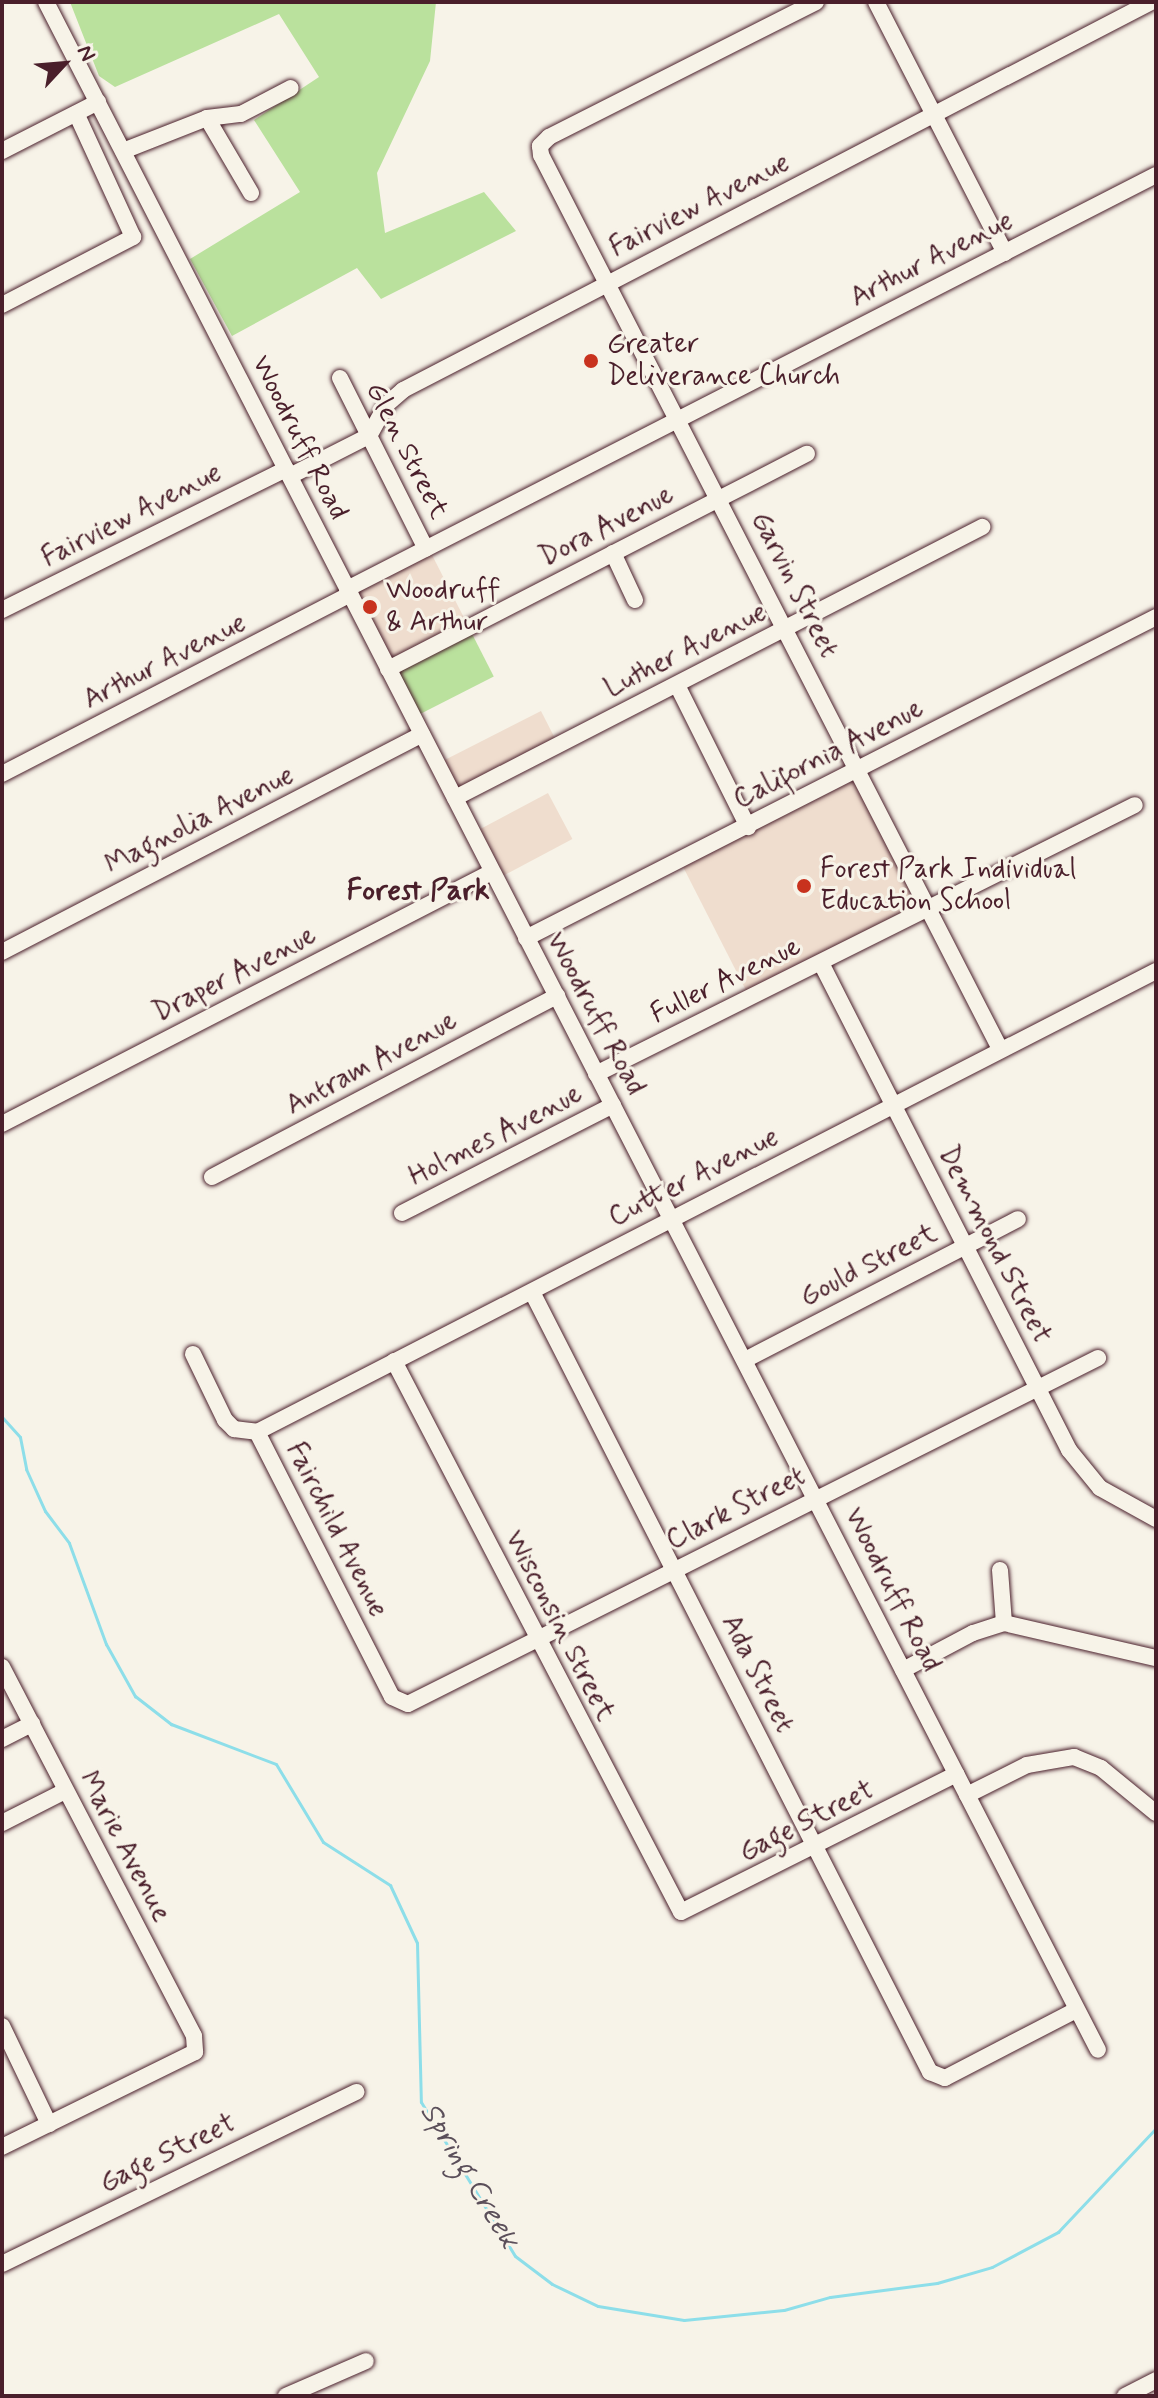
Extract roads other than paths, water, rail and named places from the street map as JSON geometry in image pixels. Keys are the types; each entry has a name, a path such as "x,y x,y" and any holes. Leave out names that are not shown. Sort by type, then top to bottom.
{"street":[{"name":"Woodruff Road","path":"46,2 596,1074 673,1217 1098,2050"},
{"name":"Garvin Street","path":"816,2 563,130 540,146 604,283 680,418 1000,1049"},
{"path":"876,2 1005,253"},
{"name":"Fairview Avenue","path":"2,610 369,436 386,405 403,390 604,283 934,117 1151,2"},
{"path":"123,151 207,118 241,114 291,88"},
{"path":"2,151 98,102"},
{"path":"2,305 133,237 76,113"},
{"path":"207,118 251,193"},
{"name":"Arthur Avenue","path":"2,774 426,549 1156,175"},
{"name":"Glen Street","path":"340,378 426,549"},
{"name":"Dora Avenue","path":"388,669 807,454"},
{"name":"Luther Avenue","path":"455,798 982,527"},
{"path":"613,553 635,600"},
{"name":"California Avenue","path":"526,938 1156,617"},
{"path":"677,685 748,827"},
{"name":"Magnolia Avenue","path":"2,952 422,734"},
{"name":"Fuller Avenue","path":"596,1074 1135,805"},
{"name":"Draper Avenue","path":"2,1124 492,872"},
{"name":"Demmond Street","path":"821,963 1069,1450 1100,1488 1156,1519"},
{"name":"Cutter Avenue","path":"257,1432 1156,971"},
{"name":"Antram Avenue","path":"212,1177 557,996"},
{"name":"Holmes Avenue","path":"402,1213 613,1105"},
{"name":"Gould Street","path":"745,1360 1018,1219"},
{"name":"Ada Street","path":"532,1292 937,2078 1076,2010"},
{"name":"Fairchild Avenue","path":"193,1354 225,1420 234,1429 257,1432 399,1703"},
{"name":"Clark Street","path":"399,1703 408,1704 538,1640 815,1497 1098,1358"},
{"name":"Wisconsin Street","path":"394,1361 681,1912"},
{"path":"1000,1570 1004,1623"},
{"path":"903,1670 973,1633 1004,1623 1156,1658"},
{"name":"Marie Avenue","path":"2,1667 194,2036 195,2052 49,2124"},
{"path":"2,1739 32,1724"},
{"path":"967,1795 1027,1765 1074,1757 1101,1768 1156,1813"},
{"name":"Gage Street","path":"681,1912 816,1847 956,1774"},
{"path":"2,1823 65,1791"},
{"path":"2,2026 49,2124 2,2147"},
{"name":"Gage Street","path":"2,2264 356,2092"},
{"path":"286,2396 366,2361"},
{"path":"1125,2396 1156,2380"}],"waterway":[{"name":"Spring Creek","path":"2,1417 20,1437 26,1469 45,1511 69,1543 106,1644 135,1696 171,1724 276,1764 323,1842 390,1885 417,1943 421,2102 515,2256 552,2284 598,2306 684,2320 784,2310 830,2297 937,2283 992,2267 1058,2232 1156,2128"}],"place":[{"name":"Greater Deliverance Church","path":"591,361"},
{"name":"Woodruff & Arthur","path":"370,607"},
{"name":"Forest Park Individual Education School","path":"804,886"}],"district":[{"name":"Forest Park","path":"418,891"}]}
